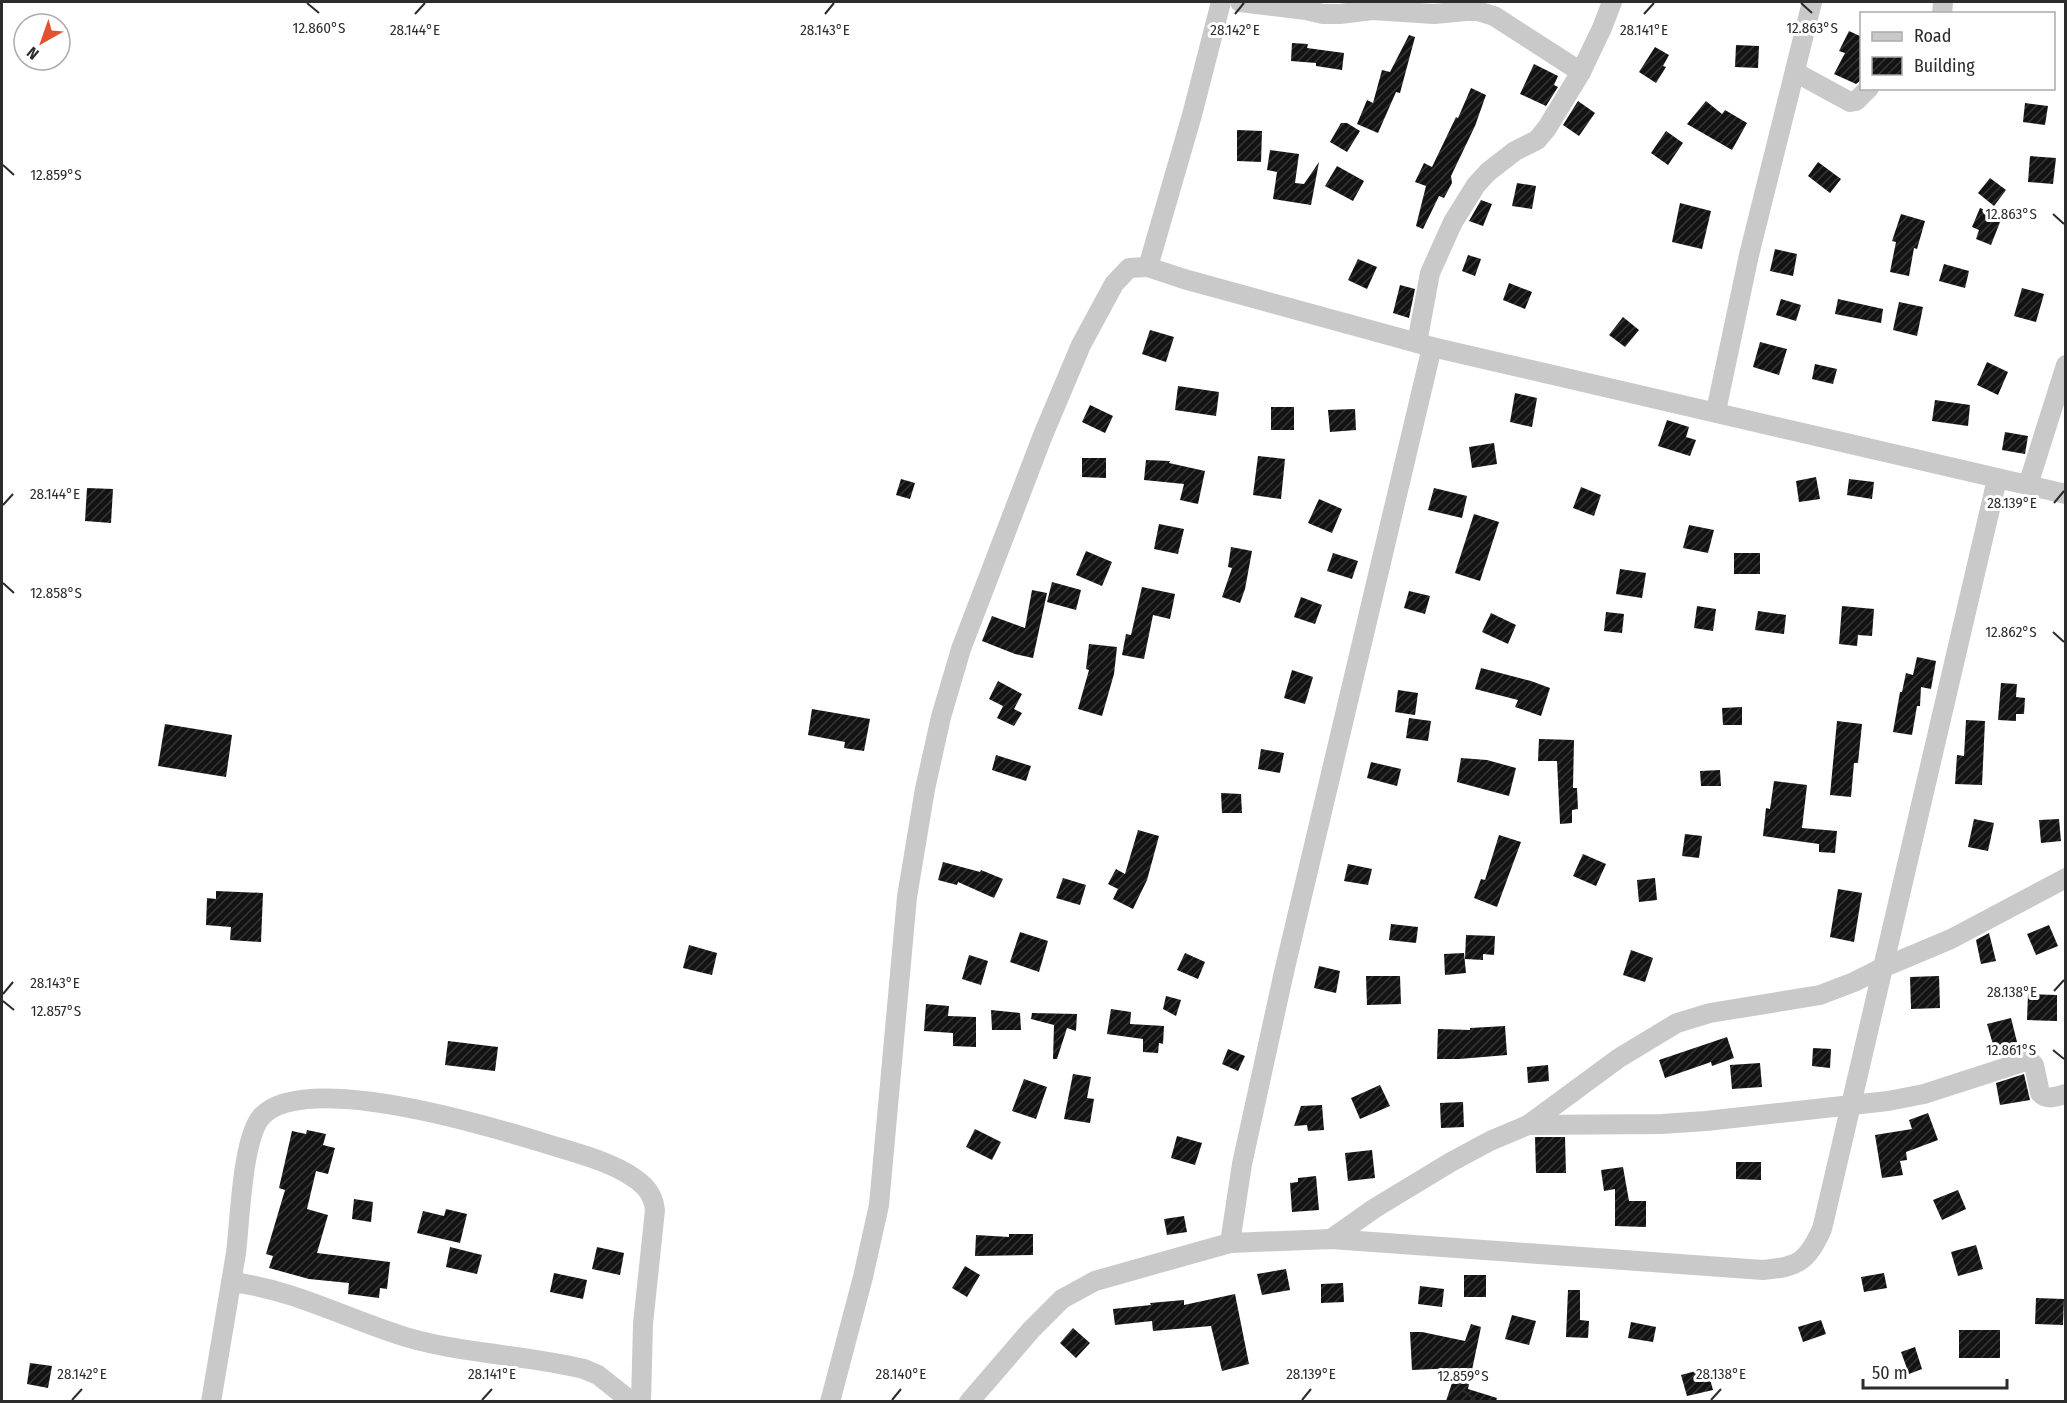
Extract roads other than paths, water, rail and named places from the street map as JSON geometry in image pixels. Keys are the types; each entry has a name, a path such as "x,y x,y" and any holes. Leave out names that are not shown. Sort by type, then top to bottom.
{"street":[{"path":"1148,267 1192,115 1221,2"},
{"path":"1240,2 1323,14 1372,10 1434,14 1477,11 1494,16 1581,72"},
{"path":"1230,1243 1242,1164 1425,345 1430,273 1453,222 1476,185 1488,172 1541,135 1581,72 1612,2"},
{"path":"1716,411 1749,255 1812,2"},
{"path":"1795,72 1850,102 1856,101 1867,90"},
{"path":"830,1401 863,1277 879,1205 907,897 925,789 941,717 961,649 1043,435 1081,345 1114,284 1129,268 1148,267 1425,345 2066,494"},
{"path":"2028,485 2066,365"},
{"path":"969,1401 1031,1330 1062,1299 1095,1281 1230,1243 1331,1239 1763,1270 1782,1269 1799,1263 1813,1249 1821,1229 1997,479"},
{"path":"1331,1239 1375,1208 1451,1162 1528,1125 1619,1058 1677,1023 1710,1013 1820,995 1951,939 2066,878"},
{"path":"1528,1125 1662,1124 1888,1101 1924,1094 2026,1061 2034,1065 2040,1093 2043,1096 2066,1094"},
{"path":"212,1401 231,1282 243,1178 249,1145 257,1122 262,1115 287,1102 342,1098 393,1105 486,1125 589,1158 627,1174 644,1186 653,1198 656,1210 644,1324 641,1401"},
{"path":"231,1282 255,1285 286,1294 407,1337 447,1347 584,1369 598,1375 632,1401"}]}
